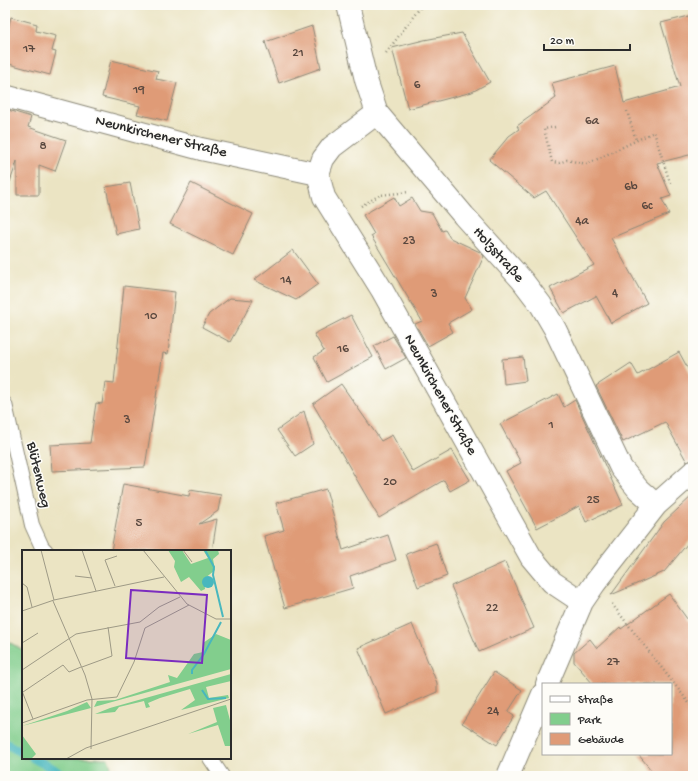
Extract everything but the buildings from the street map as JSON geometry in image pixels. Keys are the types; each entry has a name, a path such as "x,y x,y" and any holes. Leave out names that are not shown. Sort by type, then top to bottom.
{"street":[{"name":"Holzstraße","path":"348,5 366,80 377,113 522,280 540,305 555,329 621,468 638,489 656,505"},
{"name":"Neunkirchener Straße","path":"5,96 201,149 318,174 324,197 382,290 531,557 552,582 582,602"},
{"path":"318,174 323,159 332,147 377,113"},
{"path":"547,683 582,602 595,583 656,505 693,472"},
{"path":"508,776 542,696"}],"lane":[{"name":"Blütenweg","path":"5,404 32,526 42,547 45,550"},
{"path":"211,759 222,776"}],"path":[{"path":"366,80 422,5"},
{"path":"627,111 636,140"},
{"path":"555,127 544,129 552,162 559,163 567,160 587,164 654,132 670,183"},
{"path":"337,218 380,196 441,188"},
{"path":"595,583 693,708"}],"green space":[{"path":"5,640 22,649 22,759 108,759 114,776 5,776"}],"waterway":[{"path":"5,743 22,752"},
{"path":"35,759 63,776"}]}
